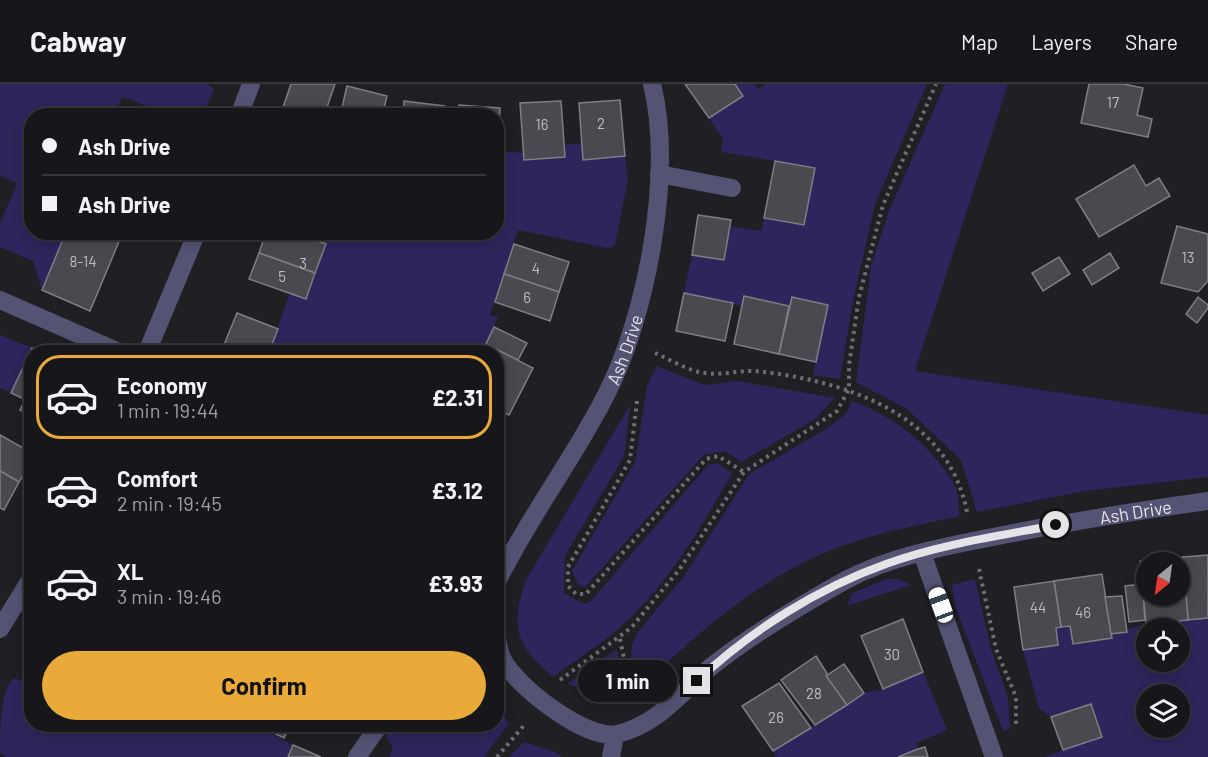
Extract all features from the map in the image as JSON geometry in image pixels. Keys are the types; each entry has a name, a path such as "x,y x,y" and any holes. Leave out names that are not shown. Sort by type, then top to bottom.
{"street":[{"path":"242,108 251,84"},
{"name":"Ash Drive","path":"504,568 606,395 627,342 649,267 659,174 659,133 652,84"},
{"path":"659,174 732,188"},
{"path":"150,345 194,240"},
{"path":"0,300 103,345"},
{"name":"Ash Drive","path":"615,735 639,726 666,709 712,667 772,622 849,579 922,553 971,541 1098,516 1208,501"},
{"path":"922,553 994,757"},
{"path":"0,629 24,590"},
{"path":"504,666 540,702 580,724 615,735 610,757"},
{"path":"357,757 374,732"}],"path":[{"path":"497,757 552,686 620,639 679,570 744,472 837,411 849,389 849,365 859,297 883,205 936,84"},
{"path":"650,360 654,352 704,373 756,371 849,389 904,417 953,468 965,501 971,541 996,649 1016,697 1017,733"},
{"path":"638,396 630,460 568,567 568,586 576,594 586,594 706,459 718,456 744,472"},
{"path":"620,639 639,726"}],"shaded area":[{"path":"0,84 208,84 214,89 206,108 153,108 122,97 117,108 24,108 24,240 63,240 42,290 33,261 0,247 0,224 17,183 0,176"},
{"path":"735,84 755,84 759,89 765,84 927,84 875,204 853,301 840,379 813,375 828,305 792,297 789,306 744,297 742,306 684,293 692,255 724,260 729,226 761,231 764,218 804,225 815,168 721,152 723,139 709,118 742,96"},
{"path":"945,84 1008,84 915,371 1208,415 1208,477 1085,491 977,512 961,460 907,409 856,382 871,266 889,211"},
{"path":"582,143 584,160 625,156 628,179 615,245 607,248 518,230 490,315 498,317 485,345 271,345 290,293 306,298 326,245 312,240 504,240 504,151 524,153 524,160 565,157 564,145"},
{"path":"0,335 25,345 24,365 11,393 0,388"},
{"path":"657,366 704,385 737,381 835,398 814,420 741,462 725,451 704,455 585,587 578,585 572,571 635,462 647,386"},
{"path":"852,401 898,424 924,446 947,473 956,488 959,516 869,537 826,552 796,567 767,583 713,622 639,690 631,662 632,645 638,632 685,575 749,474 826,429 847,413"},
{"path":"630,405 624,456 565,556 564,593 584,604 591,601 708,465 717,463 732,473 675,565 648,599 615,632 553,677 530,655 519,634 517,623 521,596 526,580"},
{"path":"887,579 898,579 911,585 847,606 852,593"},
{"path":"975,579 991,649 1008,698 1010,729 1003,731 955,606 952,585"},
{"path":"1208,618 1208,757 1044,757 1102,737 1090,704 1051,717 1039,708 1023,650 1058,645 1056,628 1070,626 1073,644 1127,632 1127,629 1136,627 1136,672 1190,672 1190,620"},
{"path":"617,649 626,693 604,697 567,684"},
{"path":"923,672 947,730 916,743 918,749 898,757 777,757 773,751 864,693 883,689"},
{"path":"15,678 24,682 24,732 268,732 293,745 288,757 7,757 0,753 0,734 4,699 10,682"},
{"path":"504,717 509,723 504,730"},
{"path":"389,732 502,732 484,757 389,757 393,748 386,736"},
{"path":"524,742 555,752 562,757 509,757"}],"building":[{"path":"291,84 335,84 327,108 283,108"},
{"path":"685,84 735,84 743,96 709,118"},
{"path":"1089,84 1124,84 1143,88 1137,115 1152,119 1148,137 1081,123"},
{"path":"347,86 387,96 384,108 342,108"},
{"path":"620,100 625,156 583,160 579,103"},
{"path":"404,101 445,106 445,108 404,108"},
{"path":"561,101 565,157 524,160 520,103"},
{"path":"459,105 500,108 459,108"},
{"path":"775,161 815,168 804,225 764,218"},
{"path":"1134,165 1146,186 1159,178 1170,196 1099,237 1076,199"},
{"path":"698,215 731,220 724,260 692,255"},
{"path":"1177,226 1208,234 1208,281 1198,292 1161,283"},
{"path":"63,240 120,240 90,311 42,290"},
{"path":"263,240 315,240 326,244 315,273 259,253"},
{"path":"514,244 569,262 559,292 504,274"},
{"path":"259,253 315,273 306,299 249,279"},
{"path":"1110,253 1119,268 1092,285 1083,270"},
{"path":"1059,257 1070,274 1043,291 1032,273"},
{"path":"504,274 559,292 550,321 495,302"},
{"path":"684,293 733,303 725,341 676,331"},
{"path":"744,296 789,306 779,354 734,344"},
{"path":"792,297 828,305 816,362 779,354"},
{"path":"1198,297 1208,305 1208,308 1197,323 1186,314"},
{"path":"237,313 278,329 272,345 224,345"},
{"path":"494,327 527,343 518,360 504,353 504,345 486,344"},
{"path":"504,353 533,368 509,415 504,413"},
{"path":"24,365 24,399 11,393"},
{"path":"0,435 24,448 24,474 19,482 0,471"},
{"path":"0,471 19,482 4,510 0,508"},
{"path":"1208,555 1208,618 1188,618 1190,556"},
{"path":"1102,574 1112,638 1073,644 1070,626 1061,627 1054,581"},
{"path":"1054,581 1061,627 1056,628 1058,645 1023,650 1014,587"},
{"path":"1136,585 1136,606 1144,606 1145,618 1136,618 1136,621 1129,622 1125,586"},
{"path":"1122,596 1127,632 1111,634 1105,597"},
{"path":"1144,606 1187,606 1188,618 1145,618"},
{"path":"903,619 923,672 883,689 861,636"},
{"path":"816,656 847,705 815,725 781,680"},
{"path":"844,664 864,693 847,705 826,676"},
{"path":"779,683 811,728 773,751 742,706"},
{"path":"1091,704 1102,737 1063,750 1051,717"},
{"path":"272,732 287,732 284,738"},
{"path":"293,745 321,757 288,757"},
{"path":"925,747 928,757 898,757 918,749"}],"route":[{"path":"697,681 772,622 849,579 887,563 964,542 1056,525"}]}
